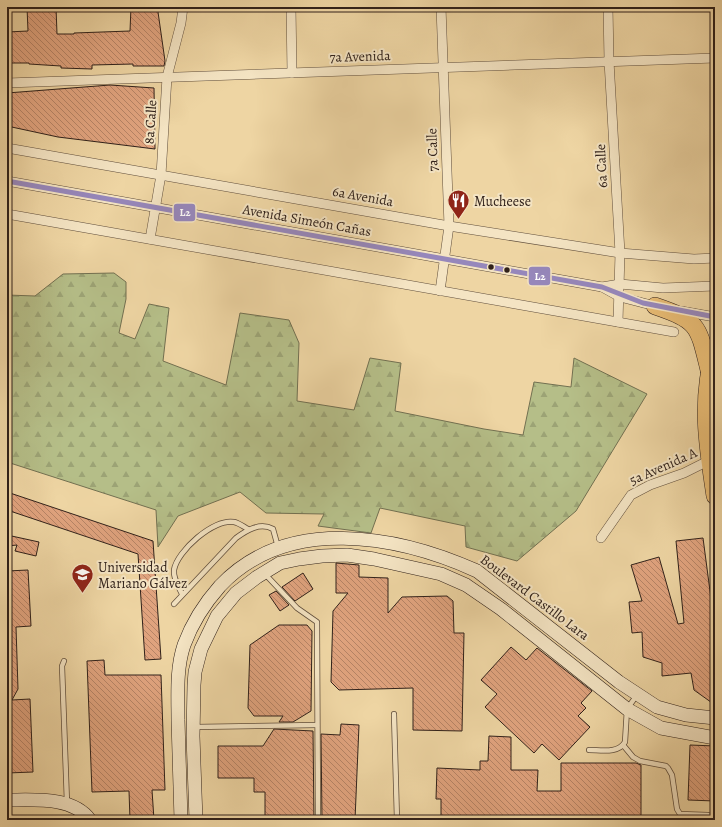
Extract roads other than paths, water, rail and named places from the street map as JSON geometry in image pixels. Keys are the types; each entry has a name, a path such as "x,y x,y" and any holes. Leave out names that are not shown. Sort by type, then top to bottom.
{"highway":[{"path":"655,306 686,318 696,329 700,338 709,372"},
{"path":"715,348 709,372 705,421 715,496"}],"street":[{"name":"8a Calle","path":"150,239 161,175 167,77 181,23 183,7"},
{"path":"291,7 292,73"},
{"name":"7a Calle","path":"440,291 449,226 441,7"},
{"name":"6a Calle","path":"608,7 609,61 620,253 620,297 618,322"},
{"name":"7a Avenida","path":"7,83 715,58"},
{"name":"6a Avenida","path":"7,148 449,226 620,253 715,258"},
{"name":"Avenida Simeón Cañas","path":"7,181 602,287 620,297 655,306 715,317"},
{"path":"7,214 672,331 672,312"},
{"name":"Avenida Simeón Cañas","path":"602,287 620,284 663,288 715,286"},
{"name":"5a Avenida A","path":"601,538 631,495 650,485 684,473 710,460"},
{"name":"Boulevard Castillo Lara","path":"181,820 179,670 184,646 195,619 212,595 233,572 278,548 296,543 318,539 349,538 380,542 426,552 452,560 477,571 637,695 664,710 686,716 715,718"},
{"path":"296,543 299,559"},
{"path":"196,820 194,731 195,672 201,649 217,616 236,593 280,563 299,559 347,555 374,559 442,574 466,585 501,609 627,710 661,728 715,738"},
{"path":"466,585 477,571"},
{"path":"179,670 195,672"},
{"path":"179,737 194,731"},
{"path":"180,792 195,790"},
{"path":"7,800 38,800 67,805 78,809 90,820"}],"lane":[{"path":"182,594 174,577 174,570 177,561 199,536 209,529 225,523 234,522 248,529"},
{"path":"174,604 236,538 248,529 267,526 273,529 278,548"},
{"path":"264,573 297,608 317,622 318,820"},
{"path":"64,661 62,666 67,805"},
{"path":"589,750 618,750 623,745 625,742 627,710 637,695"},
{"path":"394,714 397,820"},
{"path":"194,731 317,725"},
{"path":"623,745 633,757 640,761 666,766 670,771 676,809 680,814 708,815"}],"place":[{"name":"Mucheese","path":"458,220"},
{"name":"Universidad Mariano Gálvez","path":"83,594"}]}
